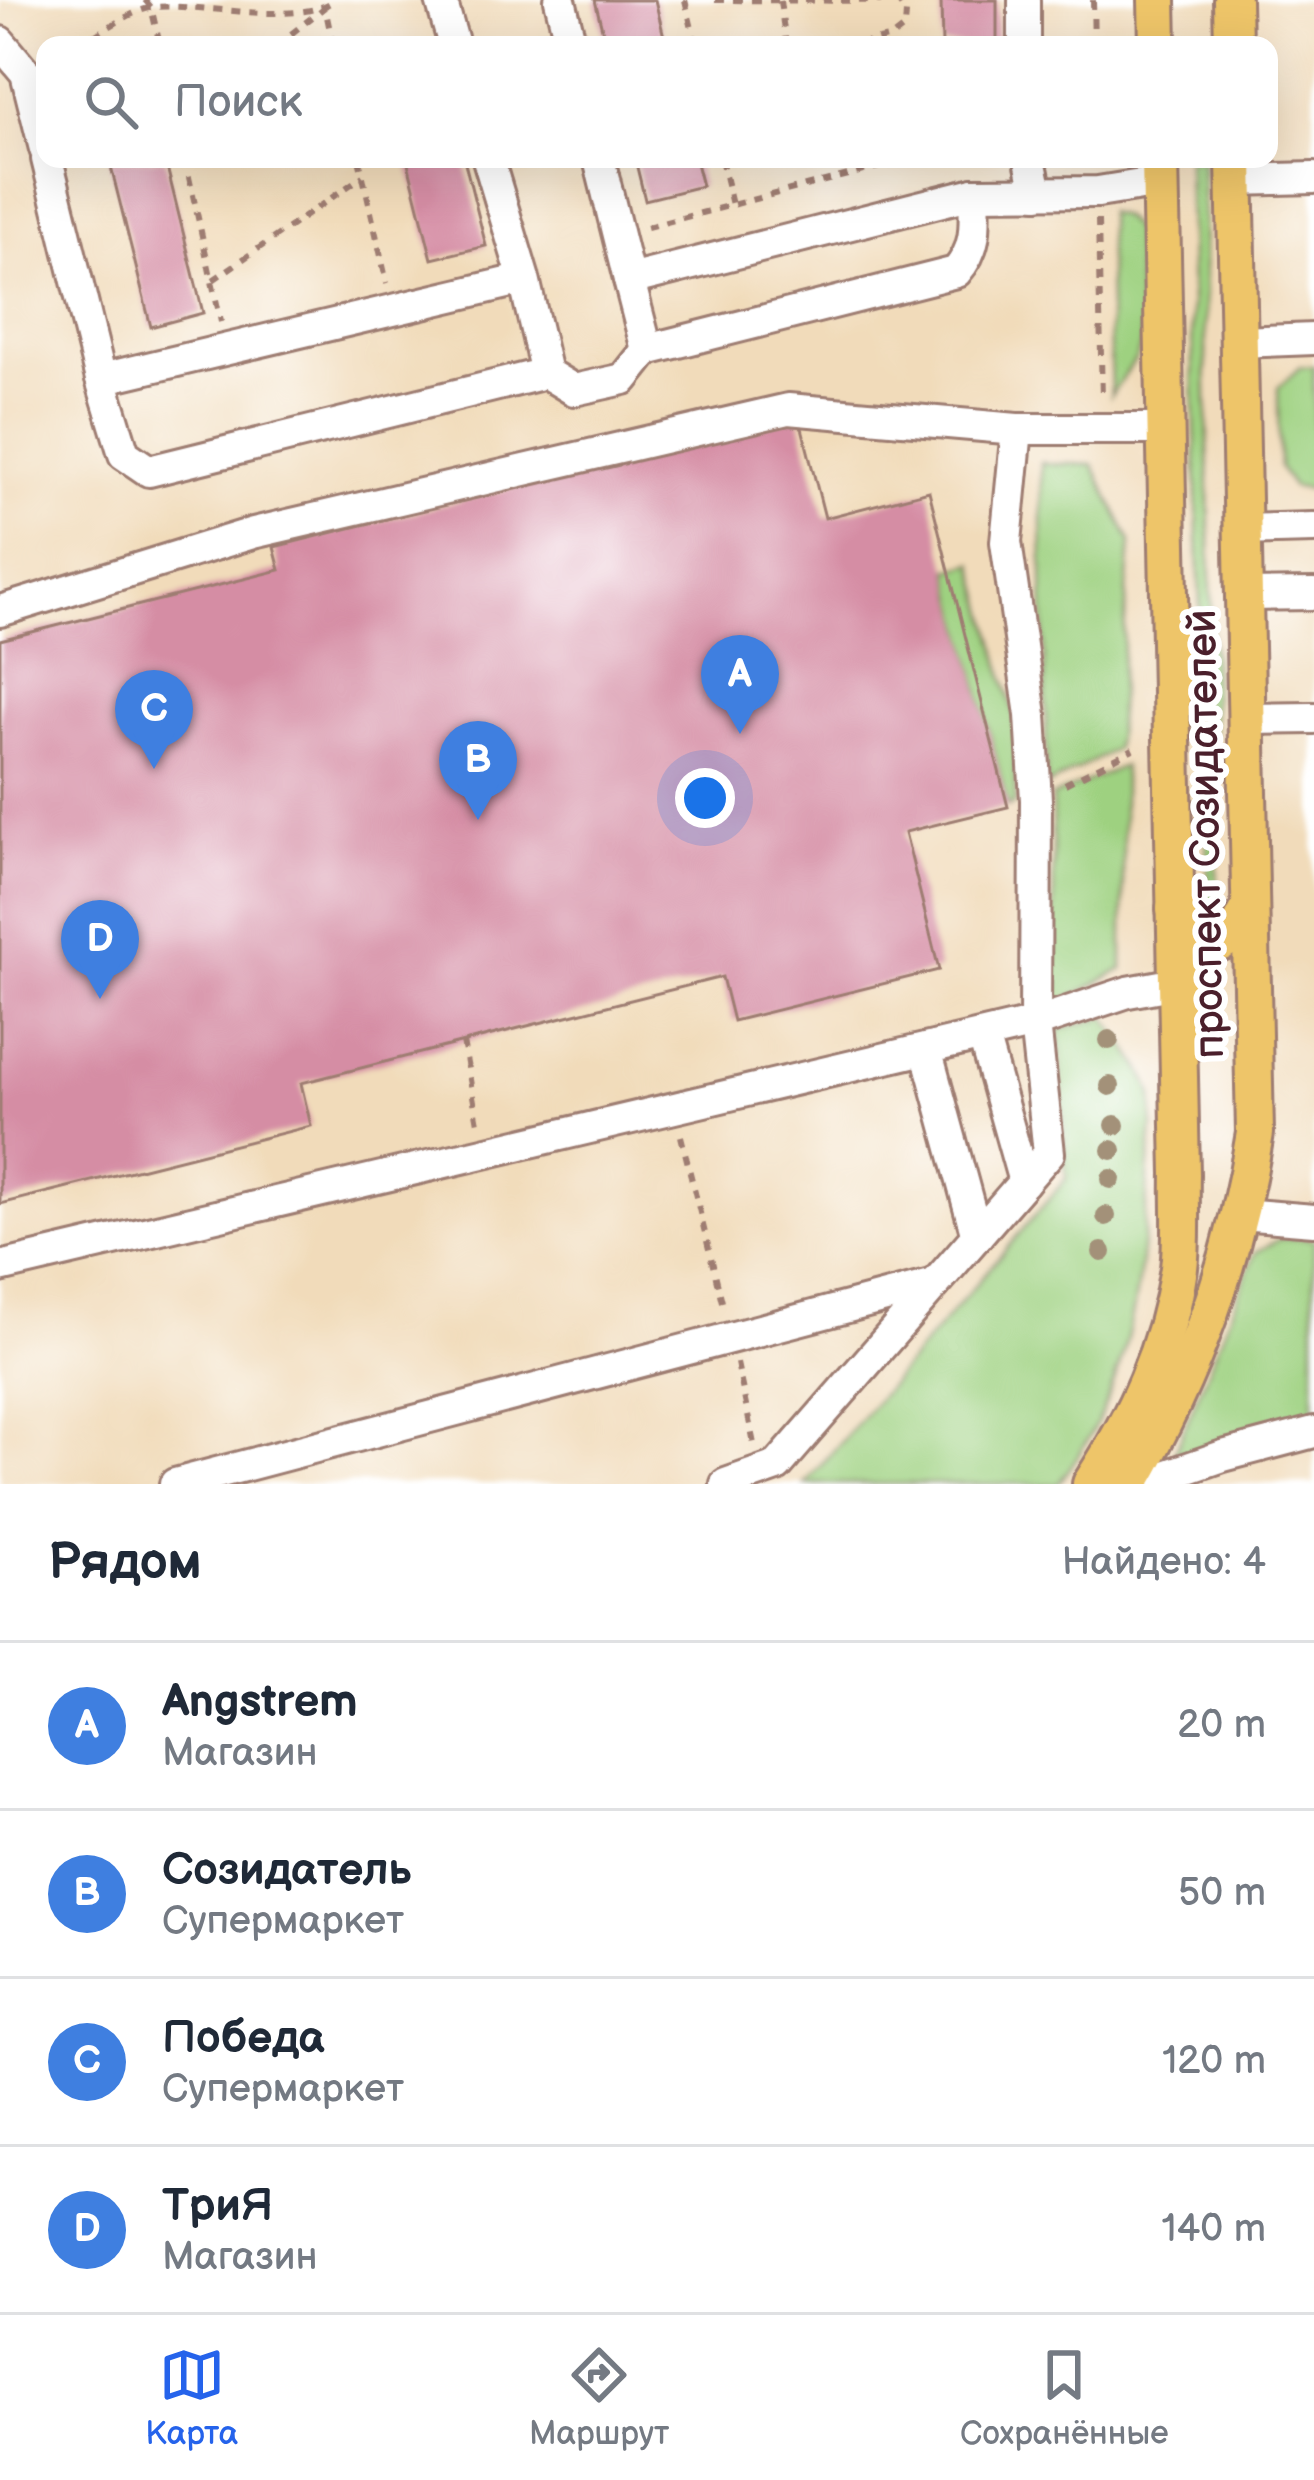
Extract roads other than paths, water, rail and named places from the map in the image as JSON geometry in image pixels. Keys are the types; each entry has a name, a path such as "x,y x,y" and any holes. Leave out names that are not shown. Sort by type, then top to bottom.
{"main road":[{"path":"1157,0 1158,36"},
{"path":"1232,0 1233,36"},
{"name":"проспект Созидателей","path":"1130,1484 1186,1379 1240,1214 1255,1133 1235,169"},
{"name":"проспект Созидателей","path":"1091,1484 1132,1419 1162,1349 1179,1266 1160,170"},
{"path":"1175,909 1198,937 1221,941 1239,928 1250,907"}],"lane":[{"path":"441,0 451,36"},
{"path":"560,0 569,36"},
{"path":"1024,0 1024,36"},
{"path":"0,42 26,73 36,113"},
{"path":"49,168 124,454 149,471 546,373 574,390 623,379 647,350 956,272 968,260 975,241 974,193"},
{"path":"491,168 546,373"},
{"path":"601,168 647,350"},
{"path":"1032,168 1037,193"},
{"path":"1235,169 1314,178"},
{"path":"629,280 974,193 1098,193 1160,170"},
{"path":"101,379 524,279"},
{"path":"1239,342 1314,339"},
{"path":"0,611 253,532 788,409 1017,429 1166,429"},
{"path":"725,1484 777,1466 1049,1153 1035,1023 1036,800 1031,715 1006,542 1017,429"},
{"path":"1242,530 1314,528"},
{"path":"1244,595 1314,593"},
{"path":"1246,718 1314,718"},
{"path":"0,1267 982,1036 1128,992 1177,983"},
{"path":"982,1036 1024,1182"},
{"path":"926,1049 977,1236"},
{"path":"1240,1214 1314,1220"},
{"path":"175,1484 935,1284"},
{"path":"1142,1484 1314,1432"}],"place":[{"name":"Angstrem","path":"740,734"},
{"name":"Победа","path":"154,769"},
{"name":"Созидатель","path":"478,820"},
{"name":"ТриЯ","path":"100,999"}]}
